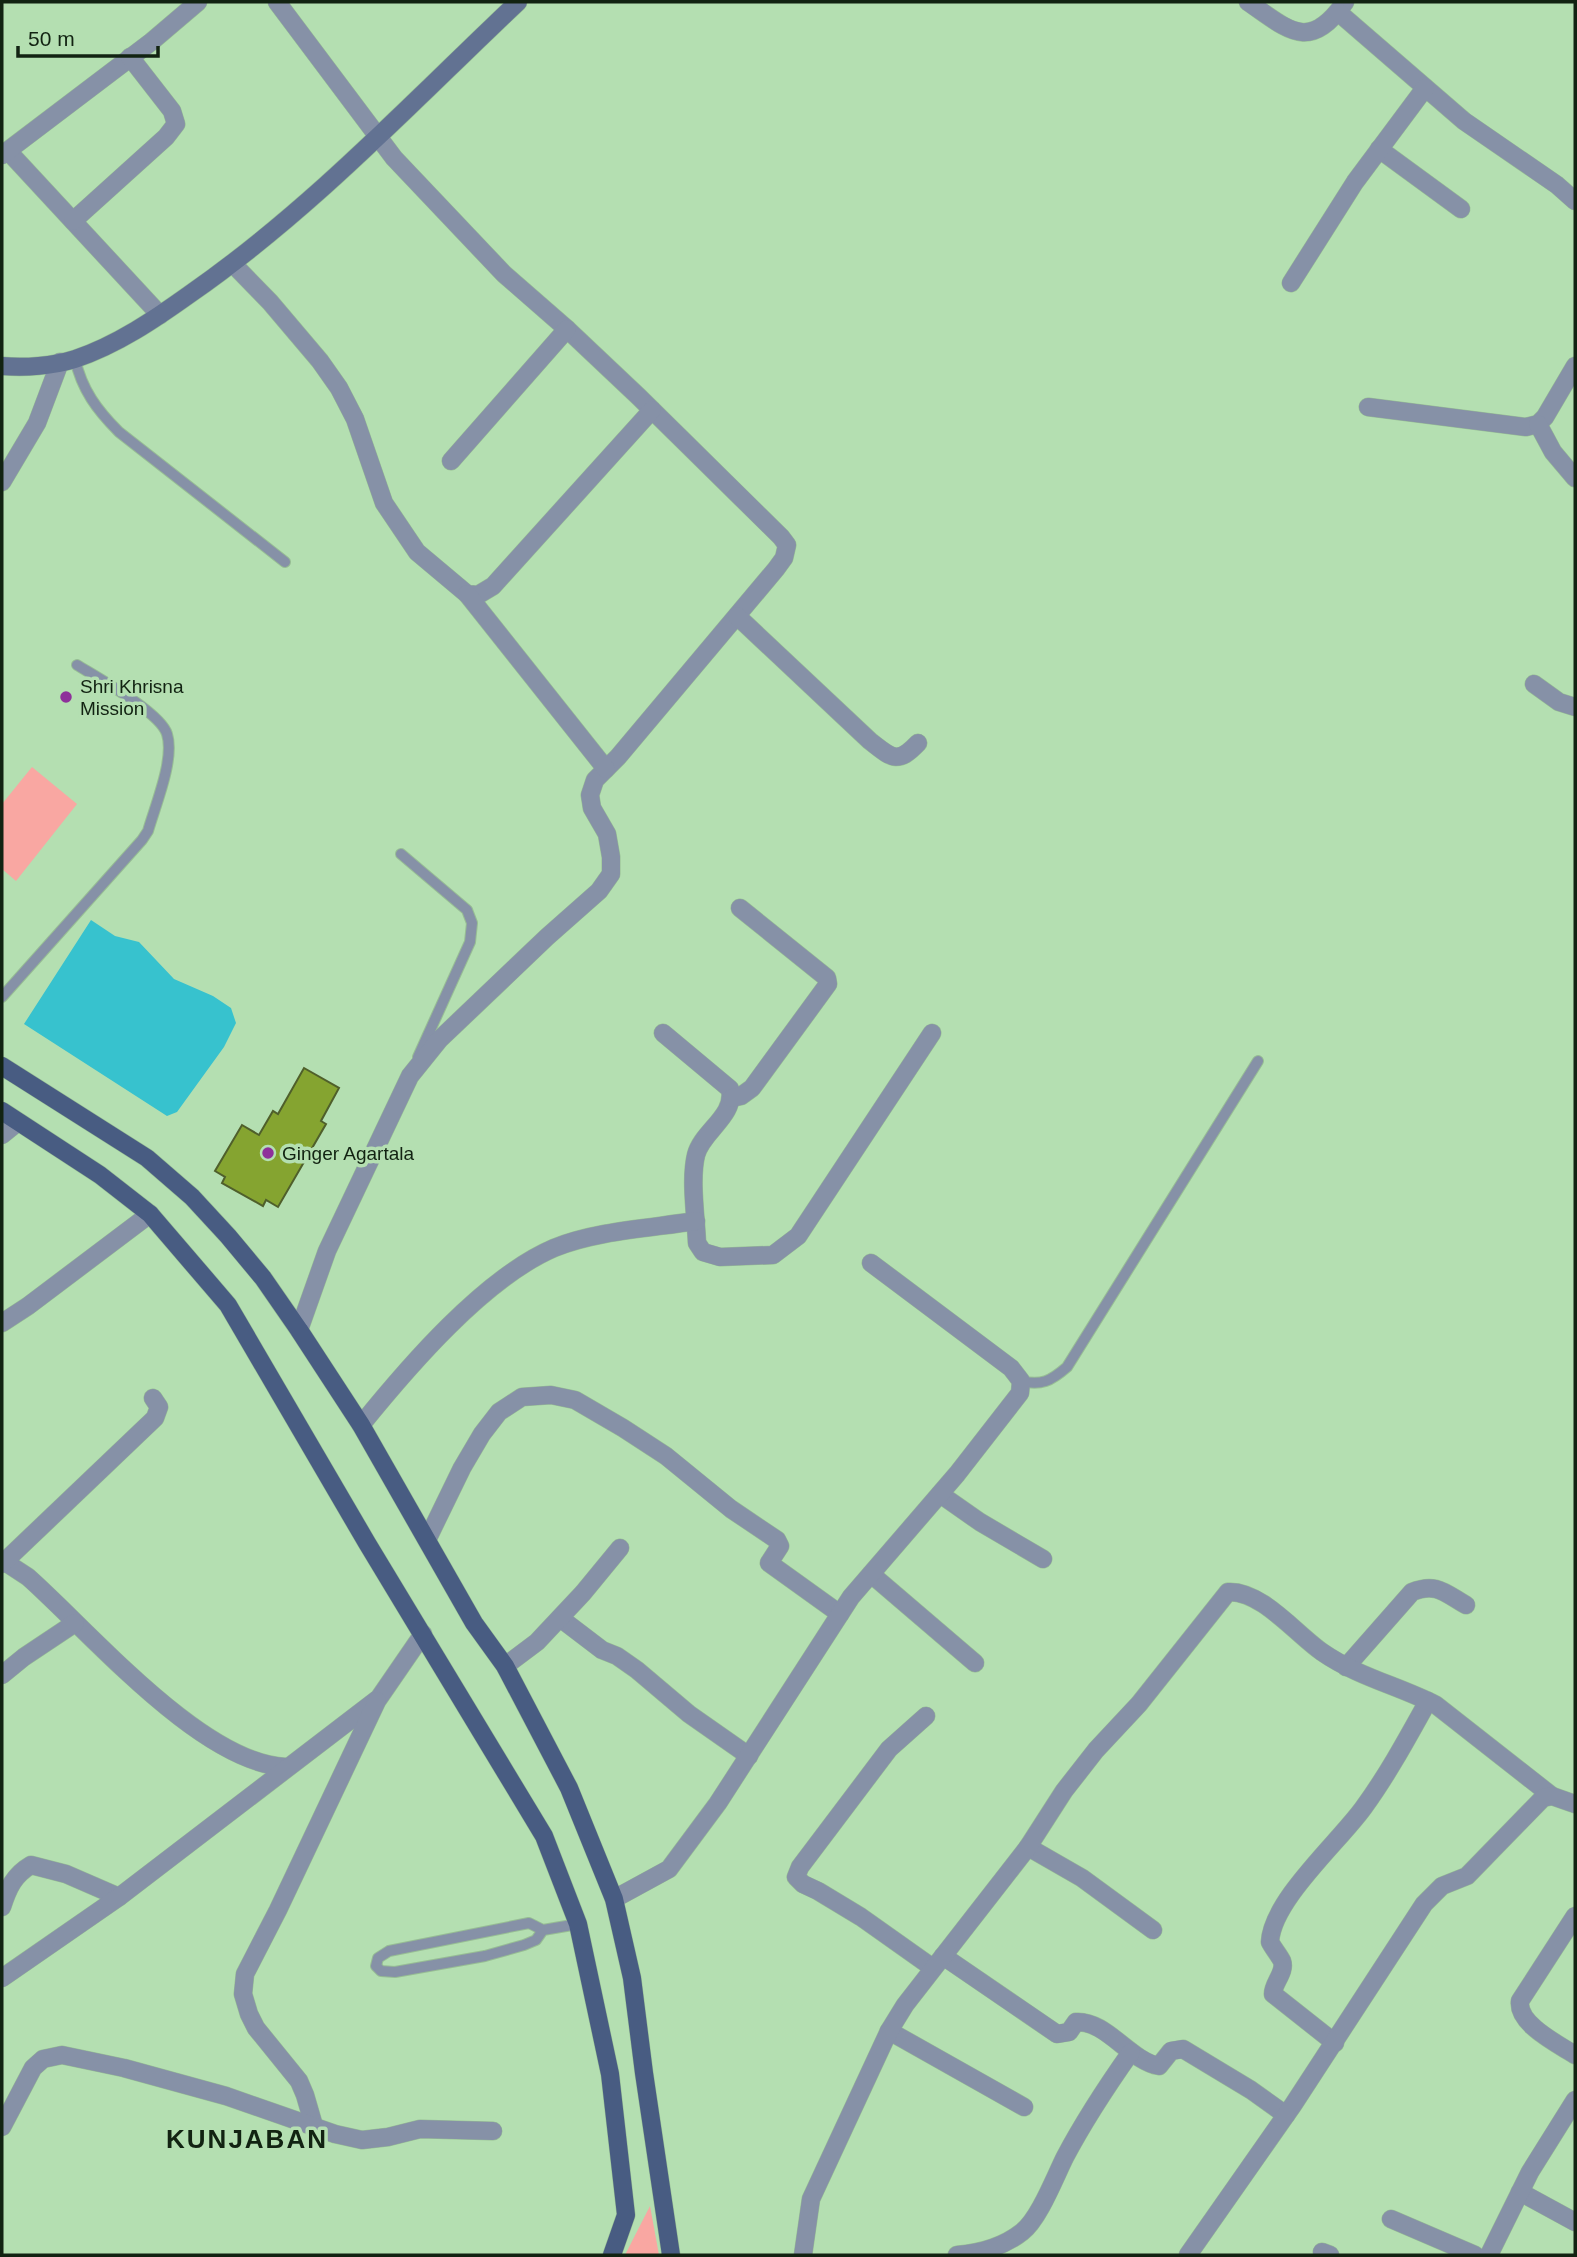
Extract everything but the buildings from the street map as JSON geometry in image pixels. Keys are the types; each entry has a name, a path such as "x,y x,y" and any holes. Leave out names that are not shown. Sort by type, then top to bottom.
{"main road":[{"path":"2,1066 148,1158 192,1197 263,1278 361,1425 474,1623 505,1666 569,1788 614,1899 632,1978 671,2255"},
{"path":"2,1111 100,1175 150,1214 228,1305 367,1543 544,1836 578,1924 610,2074 626,2215 612,2255"}],"street":[{"path":"160,315 73,221 5,153 198,2"},
{"path":"277,2 394,158 504,274 567,329 652,410 787,545 784,558 776,569 595,780 590,795 592,808 607,834 611,857 611,874 599,891 439,1040 410,1076 327,1251 299,1330"},
{"path":"2,366 43,366 67,361 127,336 233,264 378,138 518,2"},
{"path":"1248,2 1282,25 1300,32 1315,31 1325,26 1341,7 1425,88 1464,121 1575,201"},
{"path":"73,221 166,137 176,124 172,111 130,57"},
{"path":"1291,283 1355,182 1425,88"},
{"path":"1379,149 1461,209"},
{"path":"233,264 278,312 339,388 355,419 384,503 417,552 467,594 606,769"},
{"path":"451,461 567,329"},
{"path":"2,482 37,423 67,361"},
{"path":"1368,407 1526,427 1538,424 1545,417 1575,366"},
{"path":"467,594 478,595 493,586 652,410"},
{"path":"1538,424 1553,452 1575,478"},
{"path":"737,616 890,757 898,758 908,754 918,743"},
{"path":"1534,684 1559,702 1575,707"},
{"path":"732,1098 741,1096 752,1088 828,984 827,978 740,908"},
{"path":"663,1033 730,1089 732,1098 725,1114 696,1154 694,1179 697,1243 703,1252 711,1256 774,1255 798,1236 932,1033"},
{"path":"2,1135 18,1122"},
{"path":"2,1323 150,1214"},
{"path":"361,1425 429,1346 519,1267 566,1245 601,1236 696,1221"},
{"path":"614,1899 669,1869 718,1803 851,1597 940,1494 1020,1392 1021,1381 1010,1368 871,1263"},
{"path":"426,1539 462,1468 499,1412 522,1397 551,1395 575,1400 623,1428 666,1456 731,1509 777,1540 780,1546 769,1563 840,1614"},
{"path":"153,1398 159,1407 149,1425 3,1563 28,1577 75,1623 191,1726 243,1755 269,1766 286,1767"},
{"path":"940,1494 980,1522 1043,1559"},
{"path":"505,1666 537,1642 620,1548"},
{"path":"872,1574 975,1663"},
{"path":"1346,1667 1412,1592 1433,1586 1466,1605"},
{"path":"803,2255 811,2199 889,2031 905,2005 1028,1847 1096,1750 1139,1704 1228,1592 1241,1591 1256,1599 1321,1652 1346,1667 1428,1701 1552,1796 1575,1804"},
{"path":"560,1618 602,1650 617,1656 637,1670 690,1714 749,1756"},
{"path":"2,1675 75,1623"},
{"path":"313,2126 299,2081 256,2028 249,2014 243,1994 245,1974 379,1698 424,1634"},
{"path":"2,1978 119,1897 379,1698"},
{"path":"1335,2043 1273,1994 1273,1987 1283,1968 1282,1961 1270,1942 1273,1923 1333,1842 1362,1810 1404,1745 1428,1701"},
{"path":"926,1716 889,1749 800,1867 796,1877 803,1884 1057,2034 1069,2032 1076,2022 1092,2024 1131,2052 1159,2066 1171,2051 1183,2049 1241,2083 1286,2115"},
{"path":"1188,2255 1335,2043 1424,1904 1442,1886 1467,1876 1534,1806 1544,1798 1552,1796"},
{"path":"1028,1847 1082,1878 1153,1930"},
{"path":"2,1907 11,1882 20,1871 32,1865 66,1874 119,1897"},
{"path":"1575,1916 1520,2001 1519,2008 1525,2019 1541,2033 1575,2055"},
{"path":"889,2031 1024,2106"},
{"path":"957,2255 998,2247 1025,2231 1079,2134 1131,2052"},
{"path":"2,2127 33,2068 43,2059 62,2055 124,2068 226,2096 362,2140 429,2129 493,2131"},
{"path":"1489,2255 1530,2172 1575,2100"},
{"path":"1520,2192 1575,2222"},
{"path":"1391,2219 1475,2255"}],"lane":[{"path":"67,361 99,412 119,432 285,562"},
{"path":"2,998 142,840 148,831 167,764 168,735 155,716 77,665"},
{"path":"401,854 467,910 472,923 470,942 410,1076"},
{"path":"1021,1381 1037,1384 1053,1379 1067,1367 1258,1061"},
{"path":"543,1930 536,1940 485,1956 395,1972 381,1972 376,1966 377,1958 389,1951 529,1923 543,1930 578,1924"}],"shaded area":[{"path":"32,767 77,804 16,881 2,869 2,804"},
{"path":"650,2206 659,2255 625,2255"}],"water":[{"path":"91,920 115,936 139,942 174,979 213,996 231,1008 236,1023 224,1047 177,1112 167,1116 24,1024"}],"place":[{"name":"Shri Khrisna Mission","path":"66,697"},
{"name":"Ginger Agartala","path":"268,1153"}],"district":[{"name":"KUNJABAN","path":"247,2139"}]}
